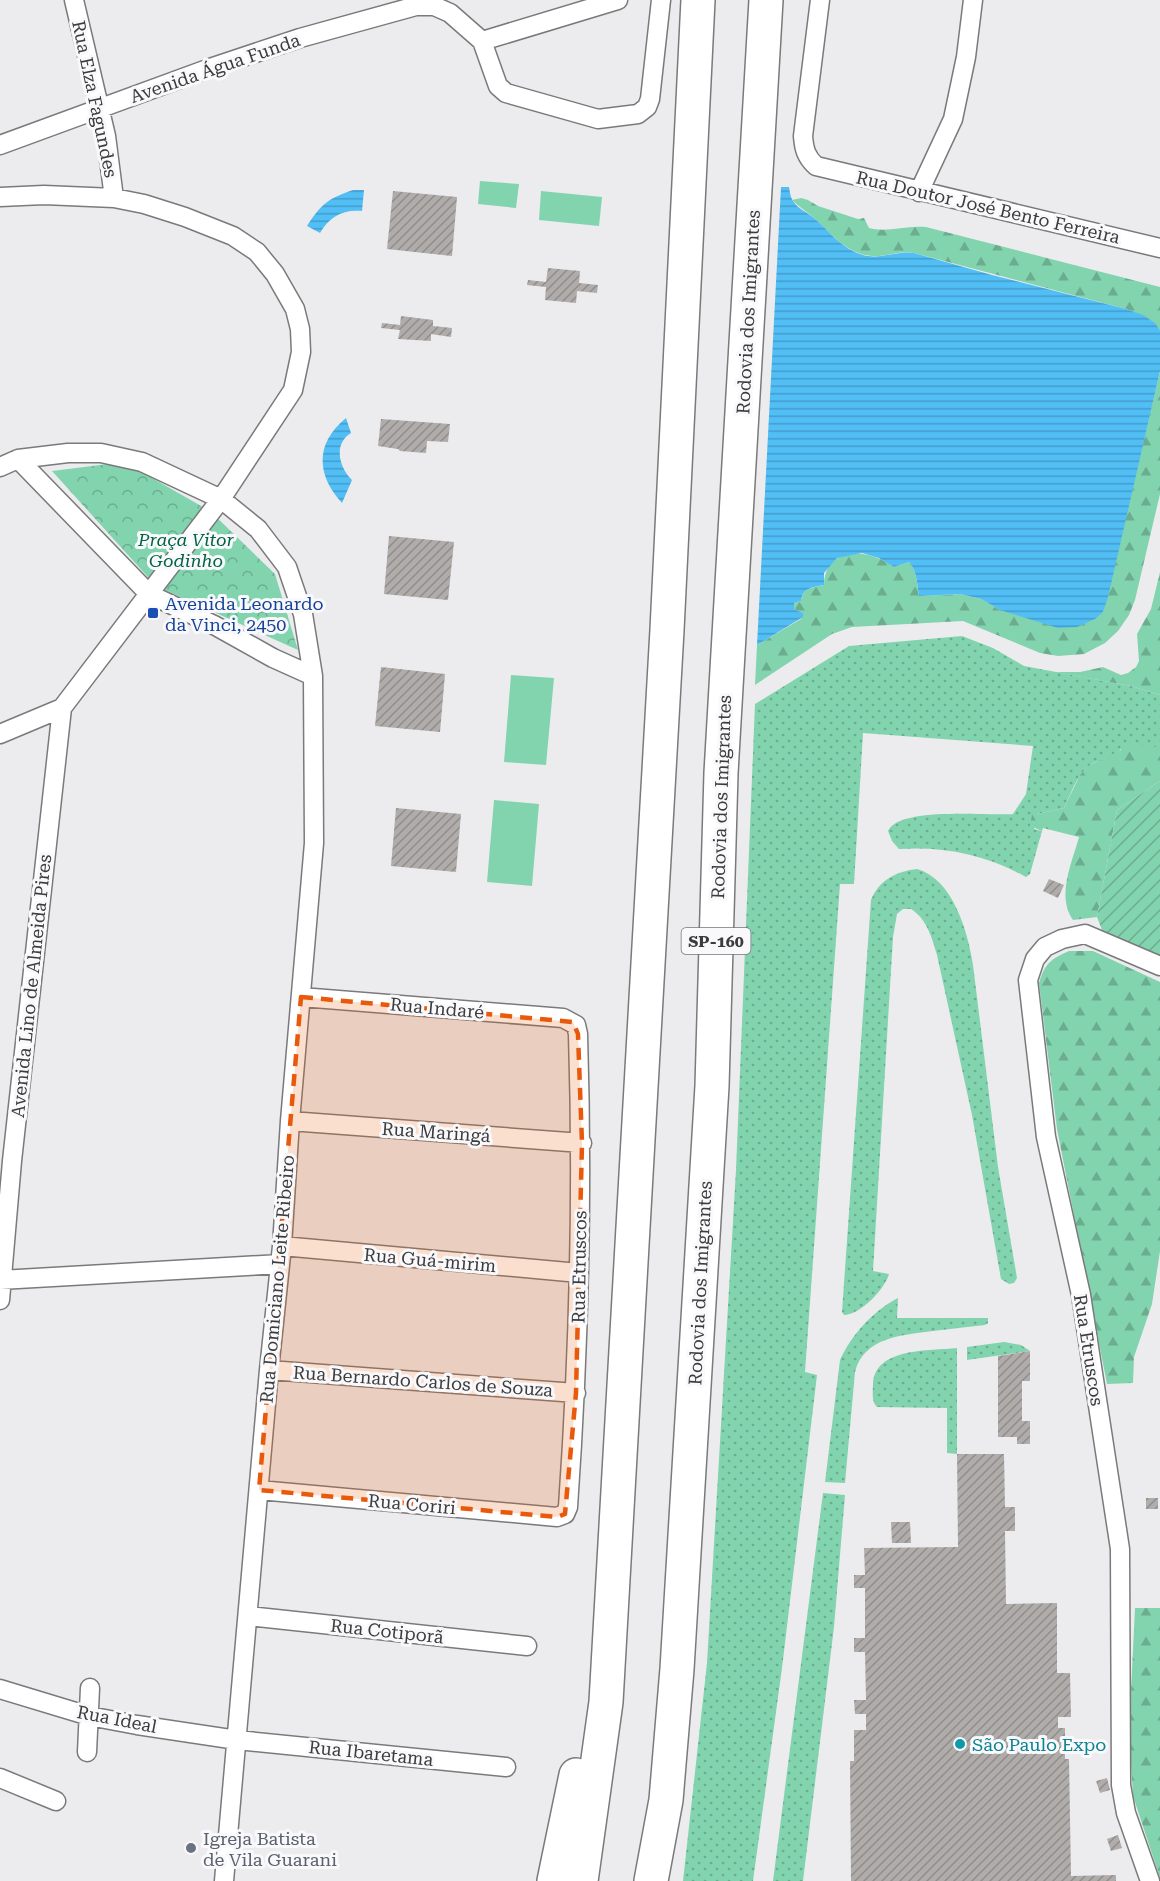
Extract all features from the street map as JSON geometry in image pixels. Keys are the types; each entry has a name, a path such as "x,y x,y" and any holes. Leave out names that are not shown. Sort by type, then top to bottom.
{"highway":[{"path":"581,1881 606,1702 667,630 698,0"},
{"name":"Rodovia dos Imigrantes","path":"651,1881 666,1800 677,1669 712,1086 721,773 766,0"},
{"path":"554,1881 611,1609"},
{"path":"661,1881 666,1800"}],"street":[{"name":"Rua Elza Fagundes","path":"74,0 106,136 114,198"},
{"path":"618,0 482,41 498,86 506,93 598,118 633,116 642,112 650,99 661,0"},
{"name":"Rua Doutor José Bento Ferreira","path":"820,0 803,136 808,158 816,166 1160,248"},
{"path":"920,192 953,118 966,57 973,0"},
{"name":"Avenida Água Funda","path":"0,145 210,68 300,38 416,6 434,6 450,13 482,41"},
{"path":"0,197 44,195 114,198 175,214 232,236 257,252 275,274 295,309 300,329 301,352 293,390 221,499 62,708 0,734"},
{"path":"0,467 18,459 68,453 100,453 142,462 221,499 258,529 287,567 303,614 313,676"},
{"path":"18,459 149,594 313,676"},
{"name":"Rua Domiciano Leite Ribeiro","path":"224,1881 281,1255 314,843 313,676"},
{"name":"Avenida Lino de Almeida Pires","path":"0,1300 12,1161 62,708"},
{"name":"Rua Etruscos","path":"1149,1881 1126,1813 1121,1785 1120,1549 1081,1295 1046,1137 1028,980 1035,960 1045,947 1062,939 1085,934 1160,966"},
{"name":"Rua Indaré","path":"301,997 563,1018 573,1022"},
{"name":"Rua Etruscos","path":"565,1514 568,1507 576,1393 582,1143 578,1034 573,1022"},
{"name":"Rua Maringá","path":"290,1121 582,1143"},
{"name":"Rua Guá-mirim","path":"1,1280 281,1255 579,1273"},
{"name":"Rua Bernardo Carlos de Souza","path":"269,1370 576,1393"},
{"name":"Rua Coriri","path":"259,1490 557,1517 565,1514"},
{"name":"Rua Cotiporã","path":"248,1616 527,1646"},
{"path":"87,1752 90,1688"},
{"name":"Rua Ideal","path":"0,1689 89,1716 237,1740"},
{"name":"Rua Ibaretama","path":"237,1740 506,1767"},
{"path":"0,1778 56,1801"}],"highlighted area":[{"path":"301,997 573,1022 578,1034 582,1143 576,1393 565,1514 557,1517 259,1490"}],"green space":[{"path":"480,181 519,184 516,208 478,204"},
{"path":"541,191 602,197 599,226 539,220"},
{"path":"801,198 858,219 864,218 869,228 883,230 926,227 1160,287 1160,330 1149,319 1126,309 914,253 872,256 854,251 840,242 792,200"},
{"path":"1160,371 1160,494 1135,600 1129,615 1118,631 1105,643 1084,654 1058,656 1040,653 963,621 852,627 832,634 755,685 757,645 801,619 803,613 794,609 794,603 801,601 804,593 809,589 824,585 826,572 832,563 850,554 873,556 894,567 909,562 915,574 919,596 960,594 981,599 1000,610 1103,612"},
{"name":"Praça Vitor Godinho","path":"124,462 210,511 275,574 298,650 156,586 52,471"},
{"path":"1160,572 1160,695 1131,686 1055,672 1080,672 1103,667 1121,675 1136,667 1139,661 1137,634 1151,609"},
{"path":"962,636 993,648 1024,666 1131,686 1160,695 1160,747 1122,747 1116,753 1084,770 1064,808 1037,814 1034,829 1042,831 1030,874 1026,877 996,863 965,854 932,849 899,849 892,841 888,831 896,823 926,815 1013,814 1026,794 1033,746 863,733 854,884 840,884 805,1372 817,1375 782,1668 753,1881 683,1881 707,1663 736,1170 755,704 849,646"},
{"path":"511,675 554,678 546,765 504,762"},
{"path":"1121,744 1160,747 1160,781 1117,810 1097,917 1073,920 1068,911 1066,890 1079,837 1043,828 1042,831 1030,826 1032,815 1064,808 1080,775 1088,766 1121,750"},
{"path":"1160,781 1160,958 1110,939 1102,930 1097,917 1117,810"},
{"path":"494,800 539,804 532,886 487,882"},
{"path":"917,869 930,875 949,895 957,908 967,937 973,965 998,1167 1017,1278 1014,1283 1009,1284 1001,1279 972,1115 937,955 928,929 921,918 911,909 903,909 897,914 893,937 873,1271 889,1274 883,1287 871,1300 857,1311 844,1315 842,1312 871,900 874,893 889,878"},
{"path":"1069,951 1093,951 1160,982 1160,1251 1152,1304 1134,1357 1133,1383 1107,1384 1057,1129 1039,983 1050,963"},
{"path":"898,1298 897,1318 988,1318 988,1323 897,1337 875,1345 867,1351 855,1372 845,1483 825,1482 840,1360 864,1324"},
{"path":"1004,1342 1021,1345 1030,1351 967,1360 967,1347"},
{"path":"957,1348 957,1454 947,1453 947,1408 877,1407 874,1402 873,1384 876,1372 883,1363 893,1357 919,1351"},
{"path":"823,1493 845,1495 834,1627 803,1881 773,1881"},
{"path":"1135,1608 1160,1608 1160,1878 1133,1796 1129,1733"}],"water":[{"path":"781,187 789,187 792,199 797,206 842,244 863,255 914,253 1126,309 1143,315 1155,323 1160,330 1160,371 1108,597 1103,612 1095,619 1077,627 1058,628 1000,610 981,599 960,594 919,596 915,574 909,562 894,567 879,558 862,553 837,558 824,573 824,585 809,589 803,593 801,601 794,603 794,609 803,613 803,617 757,645"},
{"path":"353,190 364,190 362,211 349,211 337,215 320,233 307,226 326,203"},
{"path":"346,418 351,433 342,443 340,456 347,475 352,480 342,503 327,481 323,459 324,448 329,438"}],"building":[{"path":"393,191 457,197 452,256 387,249"},
{"path":"548,268 580,271 579,283 598,285 597,293 577,291 576,303 545,300 546,287 527,285 528,280 546,282"},
{"path":"401,316 433,320 433,326 452,328 451,337 431,334 431,341 398,339 400,330 381,328 382,323 400,325"},
{"path":"381,419 450,424 448,442 427,441 426,453 378,446"},
{"path":"389,536 454,542 448,600 384,594"},
{"path":"381,667 445,674 440,732 375,726"},
{"path":"396,808 461,814 456,872 391,866"},
{"path":"1049,879 1064,885 1058,898 1043,891"},
{"path":"1030,1351 1030,1381 1022,1381 1022,1421 1030,1421 1030,1444 1017,1444 1017,1437 998,1437 998,1356"},
{"name":"São Paulo Expo","path":"957,1454 1004,1454 1005,1507 1015,1507 1015,1531 1005,1531 1006,1604 1057,1603 1057,1673 1070,1673 1071,1717 1058,1717 1058,1728 1065,1728 1065,1759 1069,1759 1071,1876 1116,1875 1116,1881 851,1881 850,1761 854,1761 854,1730 866,1730 866,1714 855,1714 854,1700 866,1700 865,1652 854,1652 854,1638 865,1638 865,1588 854,1588 854,1575 865,1575 864,1548 958,1547"},
{"path":"1146,1498 1158,1498 1158,1509 1146,1509"},
{"path":"891,1522 910,1522 911,1543 892,1543"},
{"path":"1107,1778 1110,1790 1100,1793 1096,1781"},
{"path":"1118,1835 1122,1848 1111,1851 1107,1839"}],"place":[{"name":"Avenida Leonardo da Vinci, 2450","path":"153,613"},
{"name":"São Paulo Expo","path":"960,1744"},
{"name":"Igreja Batista de Vila Guarani","path":"191,1848"}]}
